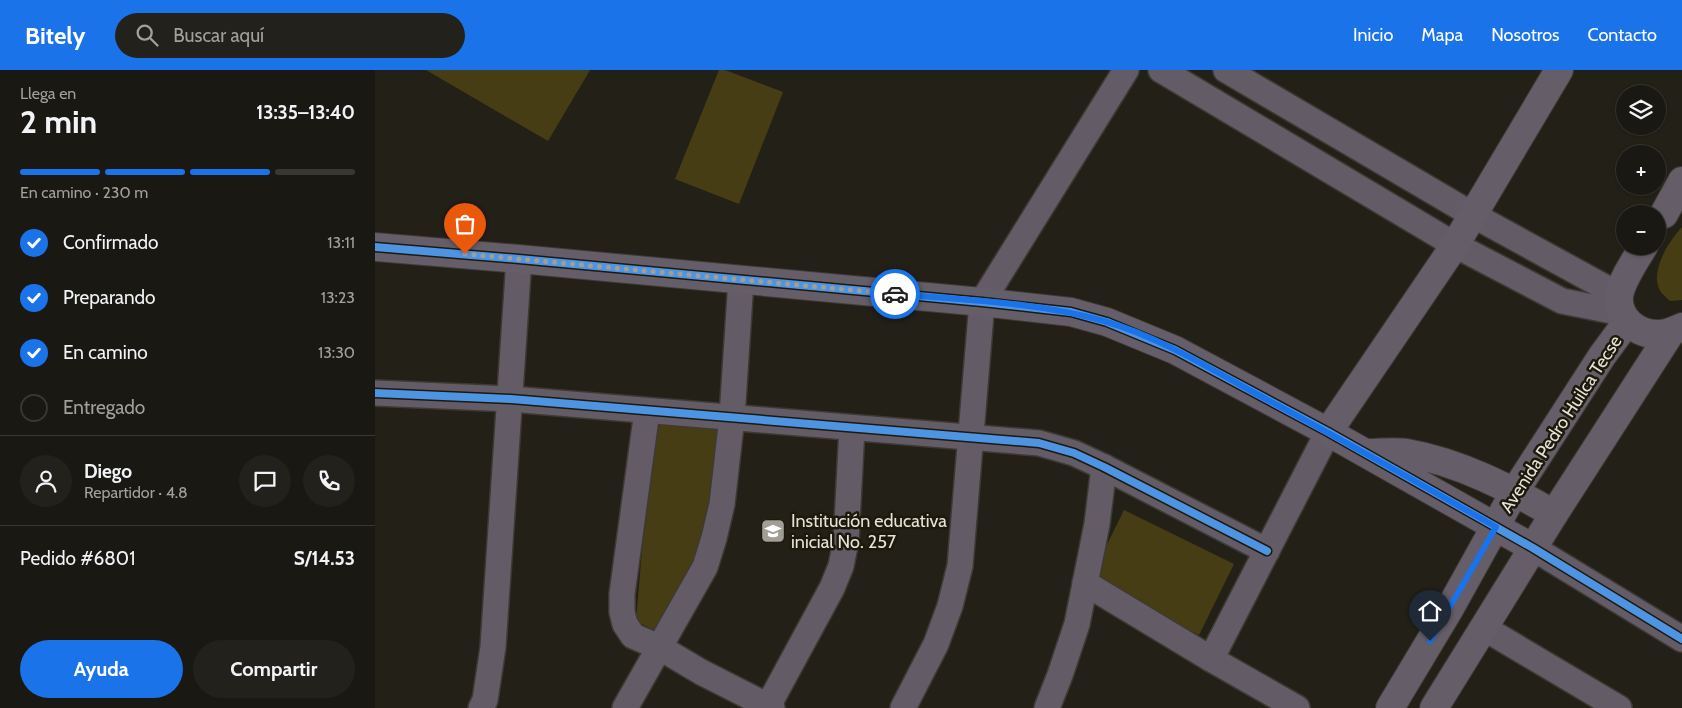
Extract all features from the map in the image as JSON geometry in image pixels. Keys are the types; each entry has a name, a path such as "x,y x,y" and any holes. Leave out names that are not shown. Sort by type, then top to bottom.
{"street":[{"path":"903,708 936,644 950,606 960,566 982,302 1126,70"},
{"path":"1161,70 1455,245 1562,301 1623,310"},
{"path":"1226,70 1473,215 1623,310 1647,332 1659,334 1676,329"},
{"path":"1211,659 1328,432 1455,245 1559,70"},
{"path":"1668,213 1682,181"},
{"path":"375,247 982,302 1071,312 1107,322 1175,350 1328,432 1533,548 1682,639"},
{"name":"Avenida Pedro Huilca Tecse","path":"1390,708 1496,527 1515,491 1602,356 1623,310 1623,283 1639,255"},
{"path":"488,705 511,399 519,259"},
{"path":"625,708 708,560 722,504 731,417 741,280"},
{"path":"1434,708 1554,514 1676,329"},
{"path":"375,393 511,399 1039,443 1074,453 1104,467 1267,551"},
{"path":"647,411 622,594 622,612 625,624 633,636 659,647 701,672 770,707 832,588 841,566 846,541 852,428"},
{"path":"1364,452 1406,453 1446,464 1515,491 1554,514"},
{"path":"1047,708 1077,624 1097,524 1104,467"},
{"path":"1085,583 1297,708"},
{"path":"1484,628 1619,708"}],"shaded area":[{"path":"426,70 590,70 548,141"},
{"path":"719,70 725,70 783,92 739,204 675,179"},
{"path":"1682,227 1682,300 1670,301 1661,292 1657,276 1662,258 1663,255 1666,255 1666,249"},
{"path":"653,421 723,426 710,534 660,633 636,621"},
{"path":"1124,510 1234,564 1199,635 1089,581"}],"cycle path":[{"path":"375,247 982,302 1071,312 1107,322 1175,350 1328,432 1533,548 1682,639"},
{"path":"375,393 511,399 1039,443 1074,453 1104,467 1267,551"}],"way so far":[{"path":"465,254 895,294"}],"place":[{"name":"Institución educativa inicial No. 257","path":"773,531"}],"route":[{"path":"895,294 1071,312 1107,322 1139,334 1175,350 1311,423 1496,527 1430,641"}]}
